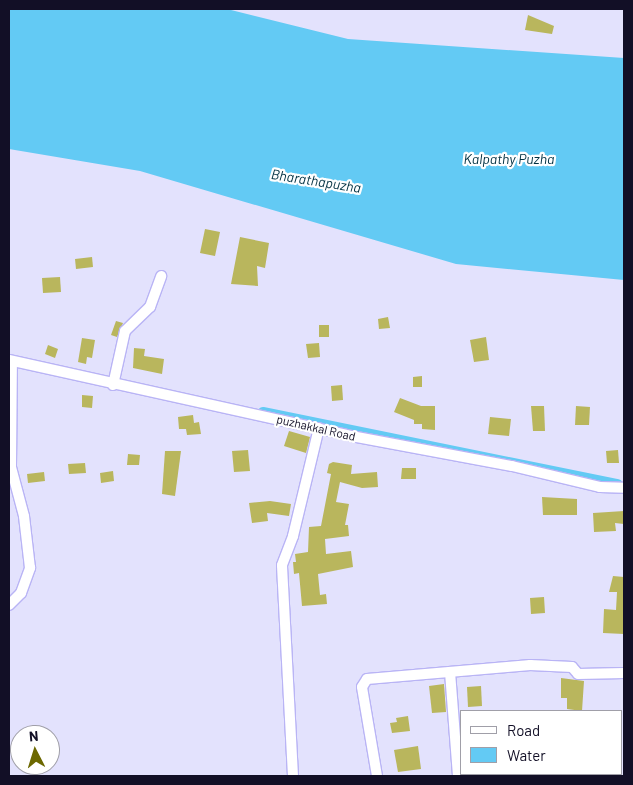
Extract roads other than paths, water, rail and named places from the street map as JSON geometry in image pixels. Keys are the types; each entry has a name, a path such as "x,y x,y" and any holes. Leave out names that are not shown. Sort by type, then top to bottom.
{"street":[{"path":"113,385 126,331 150,307 161,276"},
{"path":"9,605 21,593 30,568 24,516 11,467 10,361"},
{"name":"puzhakkal Road","path":"10,361 113,385 512,466 600,487 624,488"},
{"path":"293,776 282,565 293,536 319,428"},
{"path":"377,776 362,687 367,679 530,665 572,667 578,674 624,673"},
{"path":"450,672 458,776"}],"water":[{"name":"Kalpathy Puzha","path":"9,9 227,9 348,39 624,58 624,280 456,264 140,171 9,149"}],"waterway":[{"path":"263,412 618,484"}],"water label":[{"name":"Bharathapuzha","path":"316,181"}]}
